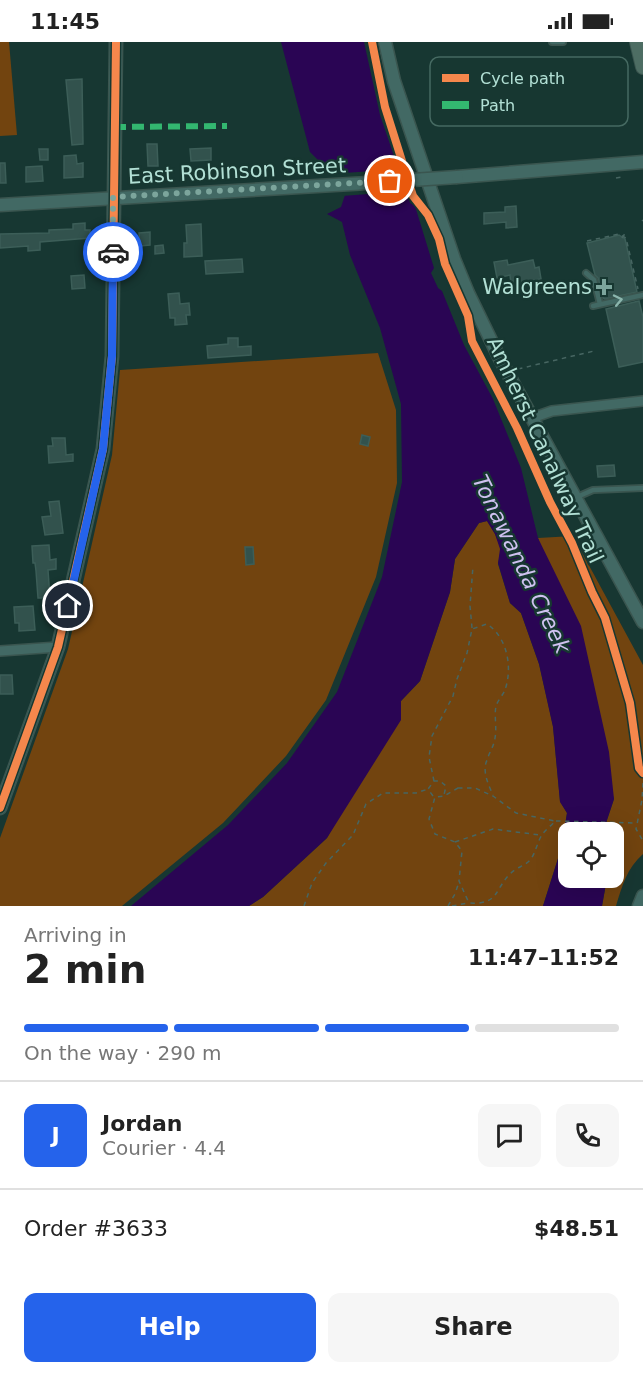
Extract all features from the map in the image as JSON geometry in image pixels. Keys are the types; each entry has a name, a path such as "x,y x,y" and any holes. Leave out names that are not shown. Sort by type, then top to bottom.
{"main road":[{"path":"637,42 643,67"}],"street":[{"path":"0,808 58,647 103,449 112,356 116,42"},
{"path":"385,42 394,81 454,260 483,326 643,622"},
{"name":"East Robinson Street","path":"0,205 300,188 643,162"},
{"path":"532,418 552,411 643,401"},
{"path":"0,651 58,647"},
{"path":"639,906 643,896"}],"lane":[{"path":"552,42 563,42"},
{"path":"586,273 594,280 600,304"},
{"path":"593,306 643,295"},
{"path":"575,498 593,490 643,488"}],"path":[{"path":"616,178 621,177"},
{"path":"623,237 626,232"},
{"path":"587,241 619,234 626,238 638,290"},
{"path":"637,285 643,284"},
{"path":"512,371 594,351"},
{"path":"304,906 312,883 326,862 353,835 366,804 383,794 416,793 428,789 434,781 429,757 432,736 453,696 467,654 472,629 470,606 473,566"},
{"path":"472,629 487,624 496,630 505,645 509,672 505,690 496,707 495,741 485,763 486,778 493,796"},
{"path":"434,781 440,781 446,786 444,796"},
{"path":"643,783 642,800 636,823 636,829 643,841"},
{"path":"428,789 430,795 435,797 444,796 458,788 475,788 493,796 516,813 555,821 636,823"},
{"path":"435,797 429,819 435,834 455,842 462,851 459,881 450,906"},
{"path":"450,906 482,904 498,895 504,880 532,859 541,835 555,821"},
{"path":"455,842 493,829 541,835"},
{"path":"459,881 470,903"}],"shaded area":[{"path":"0,42 9,42 17,135 0,136"},
{"path":"378,353 396,410 397,483 376,577 326,700 286,756 223,823 122,906 0,906 0,838 68,649 112,455 120,370"},
{"path":"487,521 501,549 498,564 510,603 521,613 539,664 553,726 560,801 567,813 566,822 558,822 558,858 543,906 249,906 263,897 327,838 401,701 420,681 450,592 455,559 479,523"},
{"path":"573,536 643,665 643,854 637,859 624,882 624,822 606,822 614,799 538,538"},
{"path":"605,888 622,888 616,906 602,906"}],"water":[{"name":"Tonawanda Creek","path":"281,42 364,42 380,115 410,203 415,206 434,268 431,273 438,288 442,291 464,345 493,399 521,468 538,538 581,626 609,752 614,799 606,822 566,822 567,813 560,802 553,727 539,664 521,613 510,603 498,563 500,549 487,521 479,523 455,559 450,592 420,681 401,701 401,720 327,838 263,897 249,906 131,906 228,825 287,763 337,692 382,577 402,482 401,404 380,328 350,255 342,222 327,214 341,207 347,189 310,152"},
{"path":"558,858 558,888 605,888 602,906 543,906"}],"pier":[{"path":"402,169 409,191 342,196 344,190 329,174"}],"building":[{"path":"82,79 83,144 72,145 66,80"},
{"path":"147,144 157,144 158,166 148,166"},
{"path":"211,148 211,160 191,161 190,149"},
{"path":"39,149 48,149 48,160 40,160"},
{"path":"76,155 77,164 83,163 83,177 64,178 64,156"},
{"path":"0,163 5,163 6,183 0,183"},
{"path":"42,166 43,181 26,182 26,167"},
{"path":"516,206 517,227 506,228 506,222 484,224 484,213 505,212 505,207"},
{"path":"85,223 85,230 90,230 90,238 40,242 40,250 28,251 28,246 0,248 0,234 49,233 49,230 73,229 73,224"},
{"path":"201,224 202,256 184,257 184,243 187,243 186,225"},
{"path":"150,232 150,245 140,246 139,233"},
{"name":"Walgreens","path":"619,235 625,239 637,292 605,299 595,275 587,243"},
{"path":"163,245 164,253 155,254 155,246"},
{"path":"242,259 243,272 206,274 205,261"},
{"path":"507,260 508,265 533,260 535,268 539,267 541,279 511,284 510,275 497,278 494,262"},
{"path":"84,275 85,288 72,289 71,276"},
{"path":"179,293 180,304 189,303 190,315 186,315 187,324 175,325 175,318 170,318 168,294"},
{"path":"639,301 643,317 643,362 619,367 606,309"},
{"path":"228,338 238,338 238,347 251,346 251,355 208,358 207,346 228,344"},
{"path":"362,435 370,437 368,446 360,444"},
{"path":"52,438 65,438 66,455 73,454 73,461 49,463 48,446 53,446"},
{"path":"614,465 615,476 598,477 597,466"},
{"path":"59,501 63,533 45,535 42,517 51,516 49,502"},
{"path":"49,545 50,560 56,559 56,569 48,570 50,598 38,598 32,546"},
{"path":"245,547 253,547 254,564 246,565"},
{"path":"33,606 35,630 19,631 19,623 15,623 14,607"},
{"path":"0,675 12,675 13,694 0,694"}],"marked path":[{"path":"114,127 227,126"}],"cycle path":[{"path":"0,808 58,647 103,449 112,356 116,42"},
{"name":"Amherst Canalway Trail","path":"372,42 385,107 413,196 428,215 439,239 445,264 468,316 472,341 517,428 605,618 630,703 639,768 643,773"}],"way so far":[{"path":"113,252 113,197 390,181"}],"place":[{"name":"Walgreens","path":"604,287"}],"route":[{"path":"68,606 103,449 112,356 113,252"}]}
